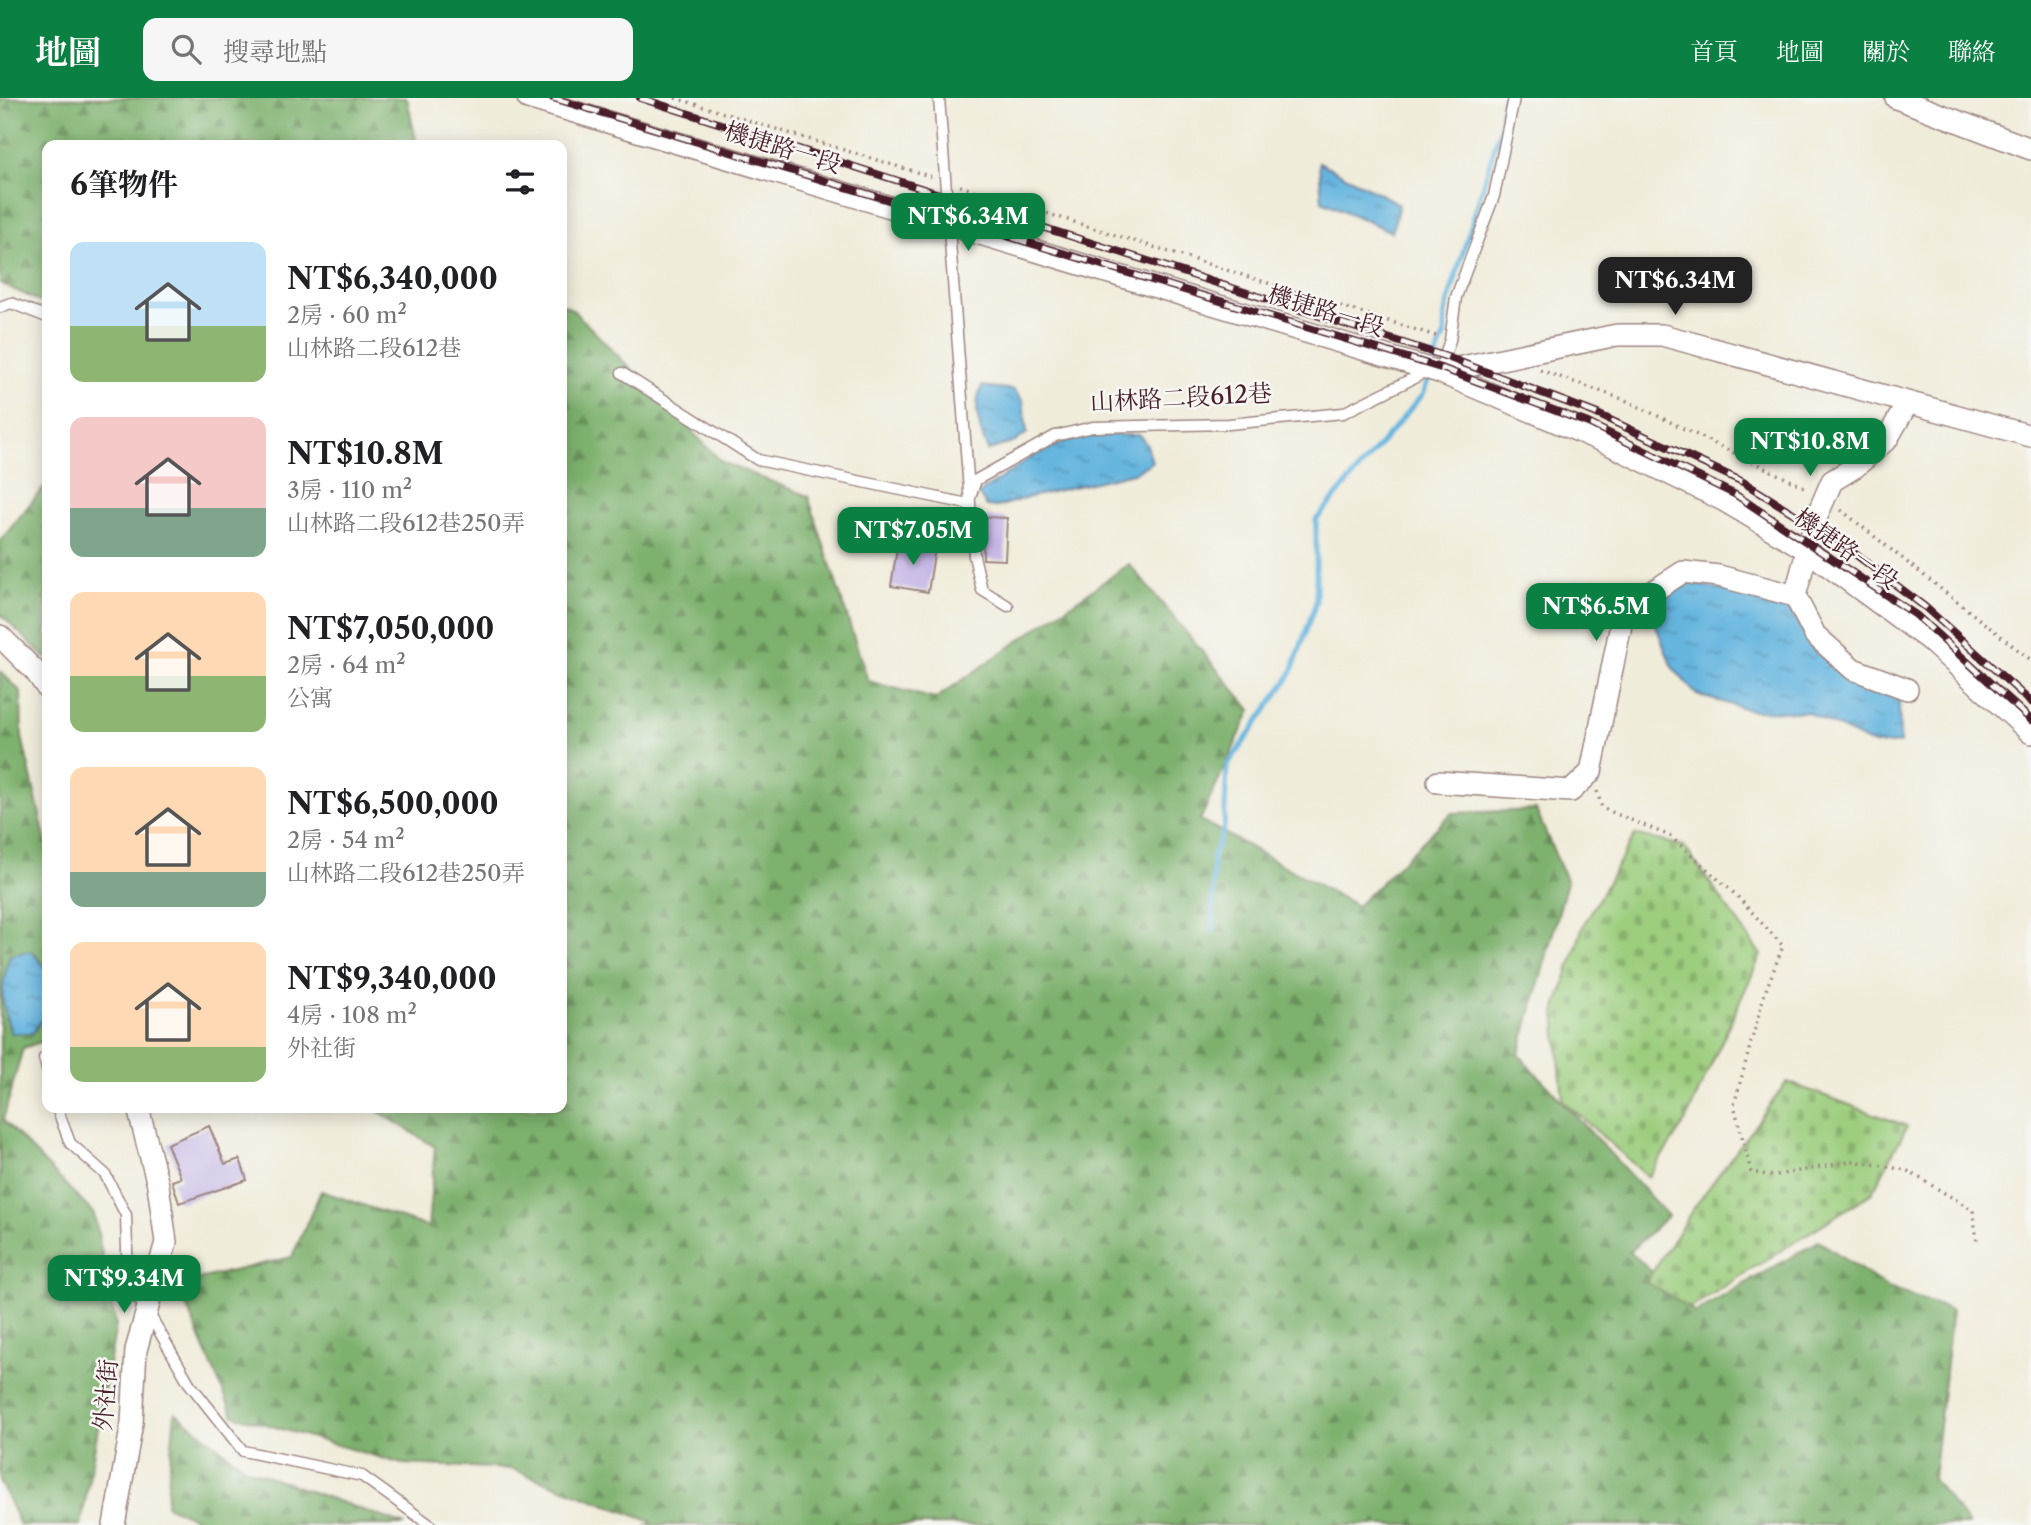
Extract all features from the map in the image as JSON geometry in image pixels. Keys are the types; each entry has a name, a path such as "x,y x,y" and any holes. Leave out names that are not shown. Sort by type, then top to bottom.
{"street":[{"name":"機捷路一段","path":"528,98 1430,372 1643,461 1723,500 1807,550 1928,639 2031,733"},
{"path":"1896,98 2031,149"},
{"name":"山林路二段612巷","path":"1430,372 1616,335 1662,335 2031,436"},
{"path":"1907,404 1887,439 1855,467 1832,481 1815,518 1795,596 1815,635 1853,669 1907,689"},
{"path":"1438,782 1570,791 1591,772 1624,610 1683,572 1718,576 1795,596"},
{"path":"0,636 42,681"},
{"name":"外社街","path":"114,1525 132,1423 136,1350 166,1242 158,1185 139,1113"}],"lane":[{"path":"939,98 974,556 982,590 1008,606"},
{"path":"1430,372 1450,340 1456,297 1494,196 1514,98"},
{"path":"0,307 12,303 42,315"},
{"name":"山林路二段612巷","path":"968,504 976,480 1055,436 1093,427 1228,424 1343,413 1430,372"},
{"path":"622,373 758,460 968,504"},
{"path":"59,1113 70,1143 105,1174 126,1215 128,1285 147,1310 189,1383 243,1451 362,1476 430,1525"}],"path":[{"name":"機捷路一段","path":"675,98 1431,334"},
{"name":"機捷路一段","path":"1507,358 1625,400 1825,498 2031,660"},
{"path":"1591,772 1602,808 1670,836 1737,896 1783,946 1764,995 1734,1105 1751,1172 1772,1176 1854,1161 1906,1170 1973,1210 1977,1242"}],"green space":[{"path":"407,98 416,140 42,140 42,303 0,283 0,99"},
{"path":"567,306 722,462 808,496 868,681 935,699 1129,564 1251,710 1200,820 1357,906 1452,813 1536,810 1567,882 1519,1055 1668,1216 1630,1251 1694,1313 1819,1241 1888,1288 1952,1310 1933,1479 1969,1525 647,1525 652,1522 512,1469 402,1464 233,1415 177,1284 292,1257 321,1191 428,1227 435,1147 381,1113 567,1113"},
{"path":"42,489 42,654 0,614 0,541"},
{"path":"0,671 21,692 22,737 42,824 42,1042 23,1048 3,1120 94,1214 116,1325 81,1525 20,1525 0,1482"},
{"path":"1635,835 1684,846 1761,955 1685,1122 1648,1177 1563,1101 1555,1012 1583,926"},
{"path":"1787,1082 1907,1126 1872,1193 1690,1308 1646,1282 1693,1209"},
{"path":"175,1412 245,1468 405,1525 209,1525 166,1505"}],"water":[{"path":"1319,162 1399,204 1392,232 1322,201"},
{"path":"982,386 1014,390 1023,401 1027,433 1015,442 988,450 977,410"},
{"path":"1139,435 1147,445 1152,462 1133,473 997,507 987,506 978,494 1031,457 1075,437"},
{"path":"1691,583 1786,604 1814,650 1848,676 1899,695 1900,743 1875,745 1807,712 1754,711 1697,695 1672,667 1648,605"},
{"path":"31,951 42,963 42,1019 33,1033 11,1033 3,994 10,955"}],"building":[{"path":"984,517 1007,518 1005,560 983,559"},
{"path":"898,542 935,548 928,592 891,586"},
{"path":"209,1126 225,1164 240,1159 247,1180 179,1203 172,1181 181,1178 167,1144"}],"waterway":[{"path":"1433,365 1444,336 1445,312 1501,126 1503,98"},
{"path":"1213,931 1213,856 1224,828 1227,766 1291,674 1316,602 1316,520 1423,394 1430,374"}],"railway":[{"path":"553,98 1444,369 1588,423 1736,495 1916,615 2031,720"},
{"path":"640,98 1447,357 1595,413 1743,482 1838,541 1925,607 2031,702"}]}
